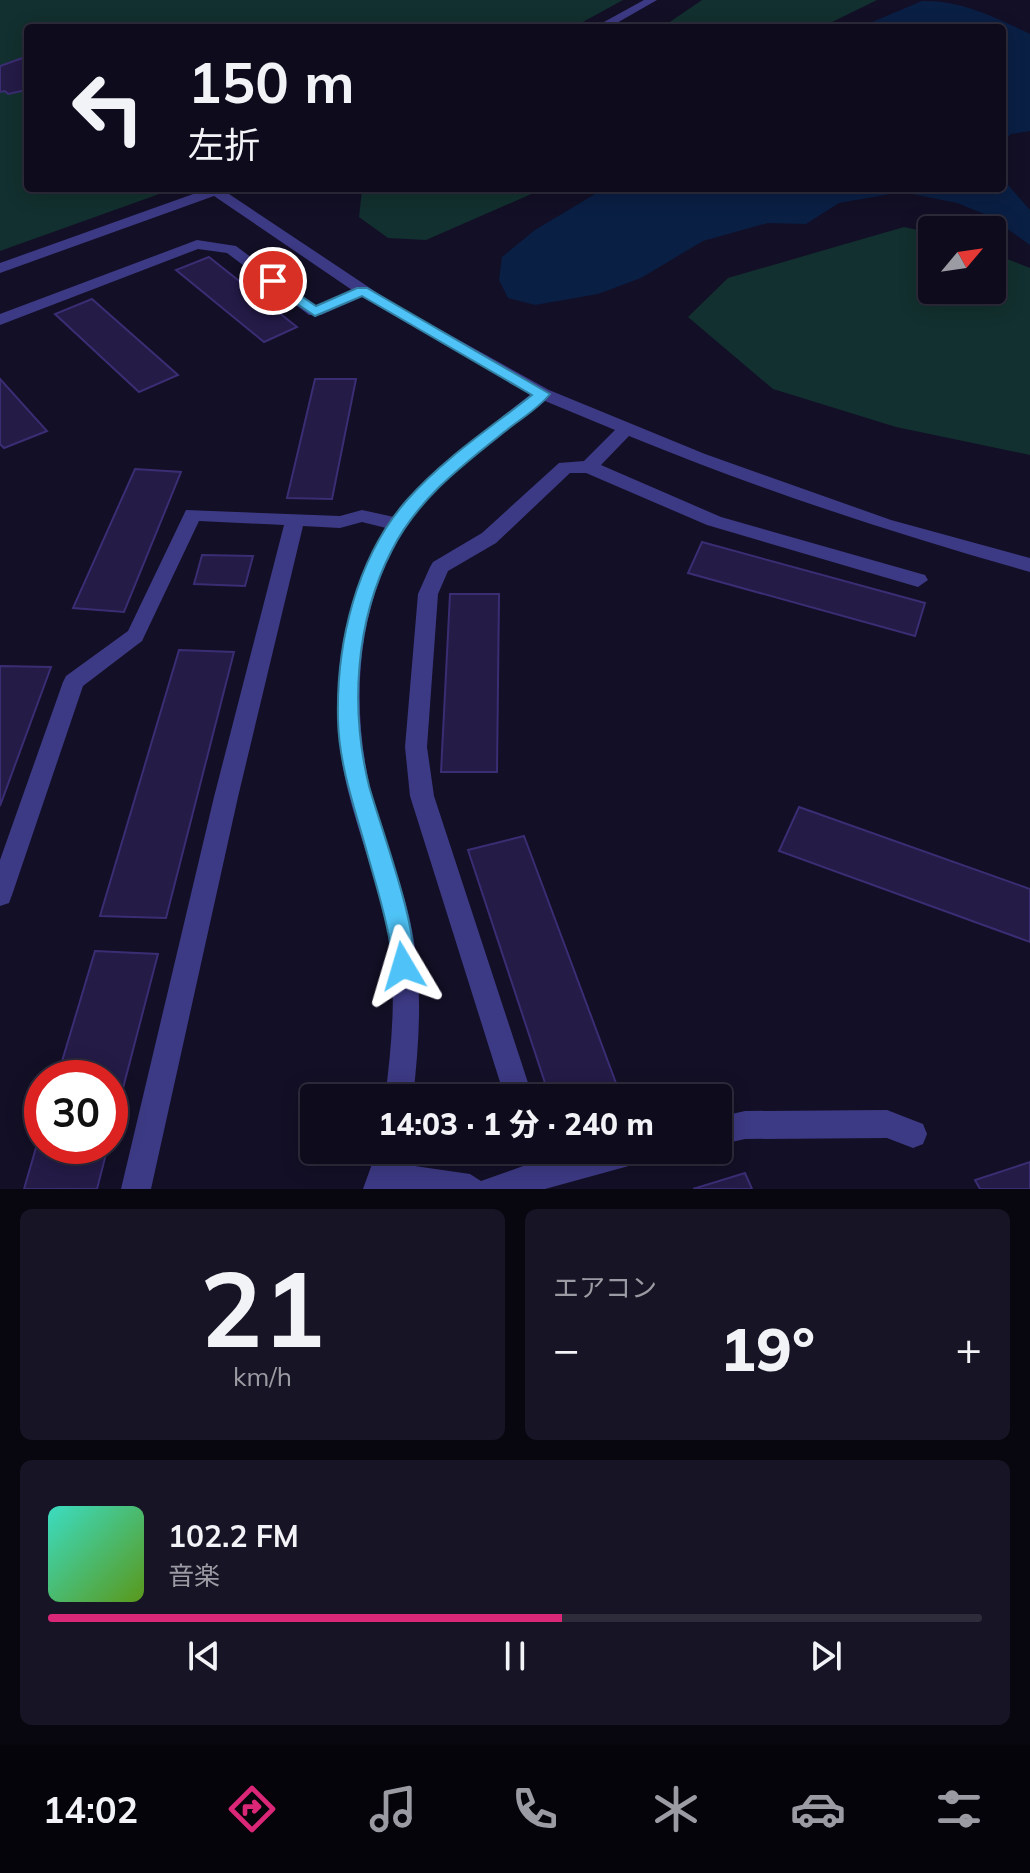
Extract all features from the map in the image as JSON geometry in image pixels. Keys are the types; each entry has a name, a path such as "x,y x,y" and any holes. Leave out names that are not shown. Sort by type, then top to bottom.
{"street":[{"path":"607,24 652,0"},
{"path":"0,268 211,192"},
{"path":"223,192 362,291 543,394 625,429 884,524 1030,565"},
{"path":"0,320 197,244 231,249 315,312 362,291"},
{"path":"401,1084 408,1027 401,935 358,785 348,722 350,665 361,603 383,548 412,505 445,471 543,394"},
{"path":"589,467 625,429"},
{"path":"515,1084 422,796 416,747 428,594 440,567 489,538 565,467 589,467 714,521 918,580"},
{"path":"0,895 74,682 135,636 193,514 340,522 362,516 399,525"},
{"path":"136,1189 226,797 295,521"},
{"path":"732,1128 745,1125 887,1124 913,1134"},
{"path":"492,1189 536,1164"},
{"path":"384,1172 470,1189"}],"green space":[{"path":"0,0 623,0 579,24 24,24 24,192 165,192 0,251"},
{"path":"702,0 877,0 828,24 667,24"},
{"path":"362,192 536,192 426,240 388,238 359,217"},
{"path":"904,227 918,230 918,304 1006,304 1006,259 1030,268 1030,455 896,427 773,389 688,317 728,278"}],"water":[{"path":"922,1 936,1 991,16 1030,34 1030,131 1011,134 1006,139 1006,24 867,24"},
{"path":"1006,183 1030,210 1030,245 1006,228 1006,216 989,216 957,203 902,192 1006,192"},
{"path":"598,192 902,192 839,203 806,224 768,223 703,241 641,278 598,294 535,305 508,298 499,280 502,257 535,230"}],"building":[{"path":"24,57 24,90 8,94 0,92 0,66"},
{"path":"209,257 297,327 264,342 176,270"},
{"path":"92,299 178,375 139,392 55,314"},
{"path":"0,379 47,431 4,448 0,444"},
{"path":"315,379 356,379 332,499 287,498"},
{"path":"135,469 181,472 124,612 73,608"},
{"path":"702,542 925,603 915,636 688,573"},
{"path":"202,555 253,556 245,586 194,584"},
{"path":"450,594 499,594 497,772 441,772"},
{"path":"179,650 234,652 166,918 100,916"},
{"path":"0,666 51,667 0,806"},
{"path":"799,807 1030,889 1030,942 779,851"},
{"path":"524,836 616,1083 545,1084 468,850"},
{"path":"95,951 158,954 128,1069 128,1060 62,1060"},
{"path":"1030,1162 1030,1189 980,1189 975,1180"},
{"path":"31,1164 103,1164 97,1189 24,1189"},
{"path":"745,1173 752,1189 693,1189"}],"route":[{"path":"273,281 315,312 362,291 543,394 445,471 412,505 383,548 361,603 350,665 348,722 358,785 401,935 403,966"}]}
